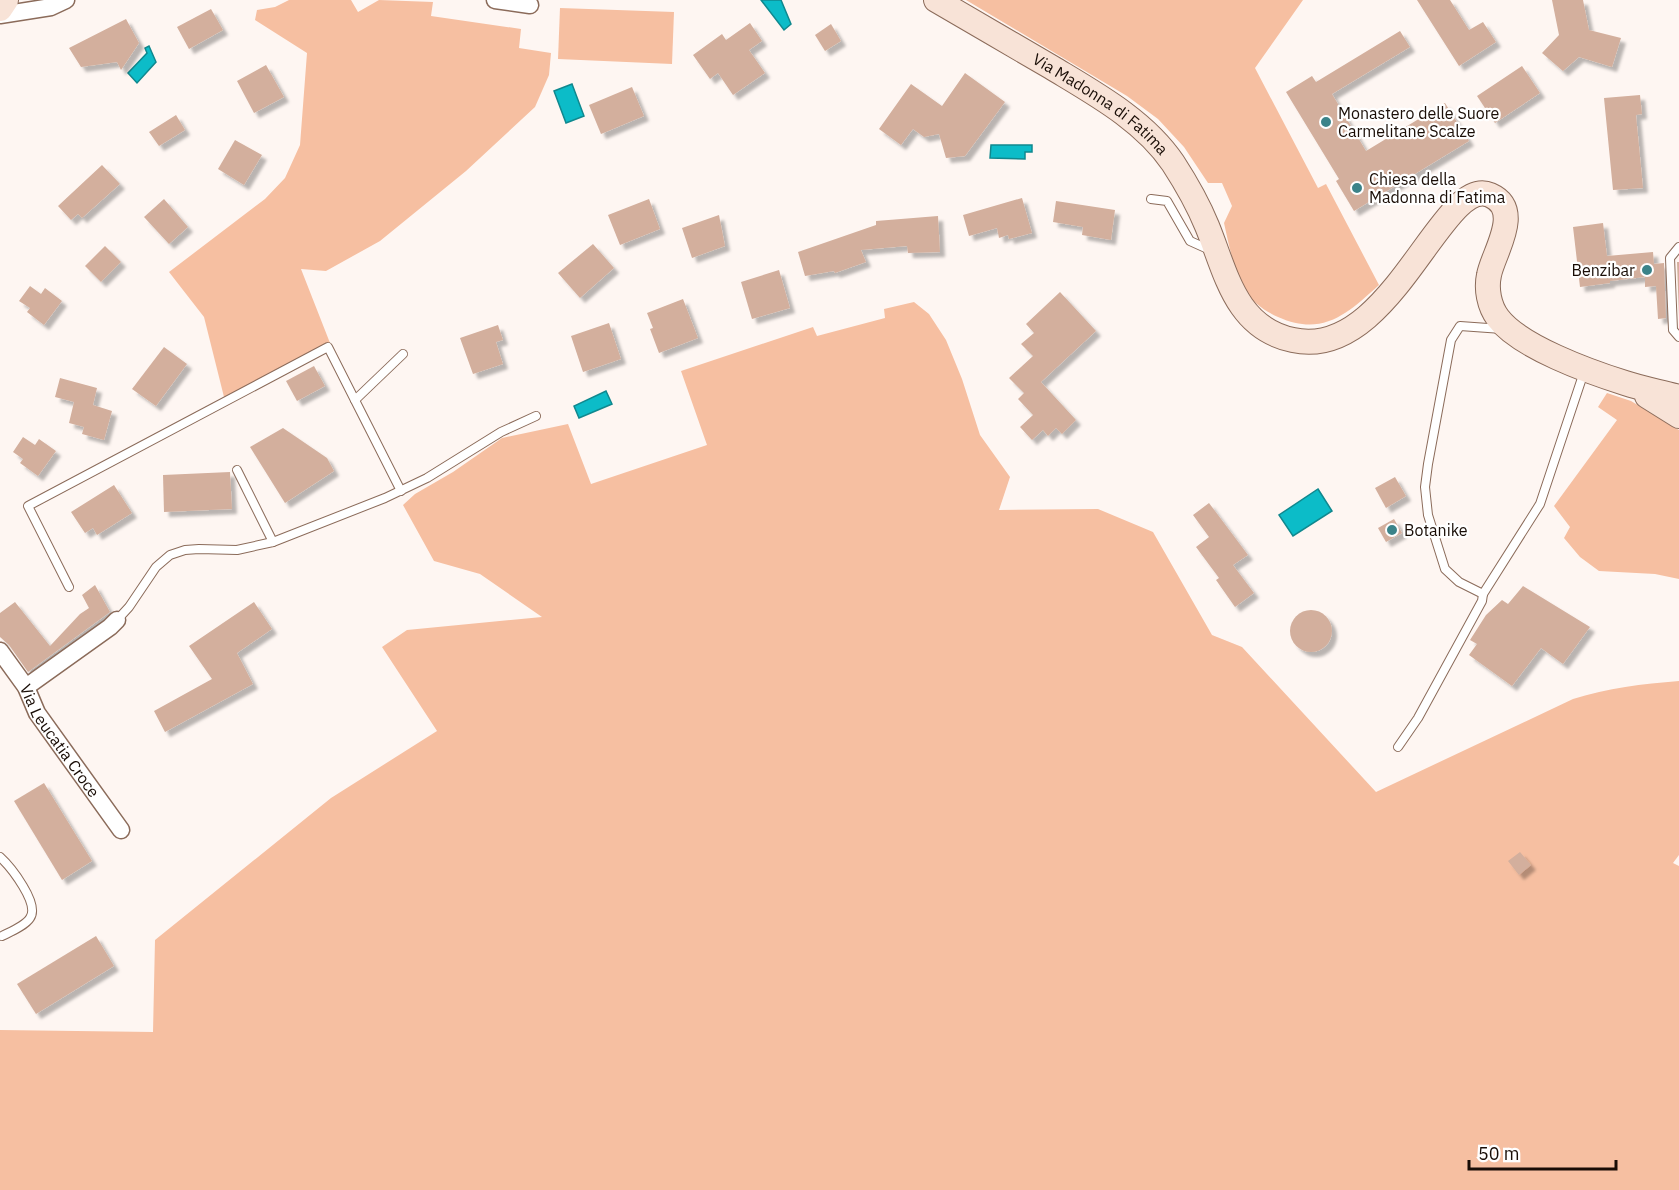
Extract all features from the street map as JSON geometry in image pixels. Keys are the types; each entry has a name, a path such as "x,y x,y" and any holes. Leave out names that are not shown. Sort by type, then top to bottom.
{"main road":[{"path":"0,9 6,0"},
{"name":"Via Madonna di Fatima","path":"936,0 1094,93 1145,132 1170,159 1184,180 1207,226 1235,297 1243,310 1266,329 1291,340 1303,342 1327,339 1356,327 1380,306 1456,207 1465,200 1482,194 1490,195 1503,207 1505,231 1490,269 1488,289 1494,312 1508,329"},
{"path":"1508,329 1539,348 1586,369 1628,384 1679,397"},
{"path":"1628,384 1679,416"}],"street":[{"path":"0,15 51,7 66,0"},
{"path":"495,0 530,5"},
{"path":"26,687 117,620"},
{"name":"Via Leucatia Croce","path":"0,651 26,687 37,713 121,830"}],"lane":[{"path":"1151,199 1167,201 1190,242 1216,252"},
{"path":"1679,247 1670,258 1673,330 1679,337"},
{"path":"1483,594 1459,582 1445,569 1432,533 1425,488 1450,340 1460,326 1508,329"},
{"path":"69,587 28,506 328,347 400,491"},
{"path":"355,400 403,354"},
{"path":"1398,747 1418,718 1482,601 1483,594 1540,504 1586,369"},
{"path":"117,620 129,607 156,567 171,555 185,550 237,550 273,542 400,491 427,478 501,432 536,416"},
{"path":"237,470 273,542"},
{"path":"0,857 13,870 30,900 32,911 29,920 2,936"}],"shaded area":[{"path":"289,0 351,0 358,12 379,0 433,2 431,16 521,29 519,48 551,53 549,75 535,107 466,171 380,241 326,271 301,269 330,343 224,397 204,317 169,272 265,199 285,178 300,145 307,53 255,20 257,10 275,7"},
{"path":"966,0 1303,0 1255,68 1318,188 1326,184 1379,285 1345,313 1321,323 1308,325 1294,323 1263,309 1247,293 1234,264 1224,223 1232,206 1222,183 1208,183 1184,147 1158,119 1127,96"},
{"path":"560,8 674,12 672,64 558,59"},
{"path":"914,302 929,314 946,340 962,379 980,435 1010,477 999,510 1098,509 1153,532 1212,635 1242,647 1376,792 1573,699 1625,687 1679,681 1679,855 1673,863 1679,866 1679,1190 0,1190 0,1030 153,1032 155,940 331,798 437,731 382,647 407,630 542,617 480,574 434,561 403,505 415,494 453,472 502,438 568,424 591,484 707,445 681,371 813,327 817,336 885,318 884,309"},
{"path":"1607,393 1631,401 1679,430 1679,579 1655,574 1599,571 1580,557 1564,538 1570,527 1554,506 1617,420 1598,407"}],"water":[{"path":"761,0 781,0 791,24 784,30"},
{"path":"149,46 156,62 137,83 128,73 147,53 145,48"},
{"path":"572,84 584,116 566,123 554,91"},
{"path":"991,145 1032,145 1032,152 1025,152 1025,159 990,158"},
{"path":"606,391 612,404 579,418 574,406"},
{"path":"1318,489 1332,511 1293,536 1279,515"}],"building":[{"path":"1417,0 1450,0 1469,30 1483,22 1496,42 1459,66"},
{"path":"1552,0 1583,0 1589,30 1621,38 1612,67 1579,57 1563,71 1542,53 1559,35"},
{"path":"211,9 223,30 189,49 177,27"},
{"path":"126,19 139,43 121,70 117,62 81,67 69,48"},
{"path":"750,23 762,41 749,50 765,73 733,95 718,73 710,79 693,55 722,34 726,40"},
{"path":"831,24 841,41 825,51 815,35"},
{"name":"Monastero delle Suore Carmelitane Scalze","path":"1400,31 1410,47 1332,94 1366,151 1445,103 1469,141 1354,211 1336,181 1339,179 1286,92 1312,76 1316,82"},
{"path":"266,65 284,97 254,113 237,81"},
{"path":"1522,66 1540,93 1495,123 1477,96"},
{"path":"965,73 1005,102 965,156 946,158 939,134 924,137 913,129 901,145 879,129 911,84 942,106"},
{"path":"632,87 644,116 601,134 589,105"},
{"path":"1640,95 1642,114 1636,115 1643,188 1613,190 1604,98"},
{"path":"176,115 185,130 159,146 149,132"},
{"path":"235,140 262,155 244,185 218,169"},
{"path":"102,165 120,184 82,218 78,214 71,220 58,206"},
{"path":"1022,198 1032,233 1009,239 1008,235 999,238 997,228 969,236 963,215"},
{"path":"164,199 188,227 169,244 144,217"},
{"path":"649,199 660,229 620,245 608,215"},
{"path":"1056,201 1115,210 1111,240 1082,235 1083,227 1053,222"},
{"path":"719,215 725,246 692,258 682,228"},
{"path":"938,216 940,252 908,253 907,246 861,250 866,262 835,273 834,271 805,276 798,252 876,225 876,221"},
{"path":"1603,223 1607,256 1653,252 1654,264 1664,263 1666,318 1658,319 1656,286 1645,287 1645,277 1580,287 1573,227"},
{"path":"593,244 614,268 580,298 558,273"},
{"path":"105,246 121,262 101,282 85,266"},
{"path":"1677,262 1679,262 1679,317"},
{"path":"779,270 790,308 752,319 741,282"},
{"path":"30,286 41,294 45,288 62,301 44,325 27,312 30,308 19,301"},
{"path":"1060,292 1096,331 1041,382 1076,420 1062,434 1056,428 1048,436 1043,430 1032,440 1020,427 1033,415 1018,399 1024,393 1009,378 1033,356 1021,344 1034,333 1026,324"},
{"path":"683,299 698,338 659,353 647,313"},
{"path":"609,323 621,359 583,372 571,336"},
{"path":"498,325 503,340 496,342 503,364 473,374 460,338"},
{"path":"164,347 187,364 156,406 132,389"},
{"path":"314,366 325,386 297,401 286,381"},
{"path":"60,378 97,388 93,405 112,411 104,440 82,434 84,427 69,423 74,402 55,397"},
{"path":"283,428 327,458 334,471 285,503 250,447"},
{"path":"23,437 35,445 39,439 56,451 38,476 20,463 23,459 13,452"},
{"path":"230,472 232,509 164,512 163,475"},
{"path":"1395,477 1406,496 1386,508 1375,488"},
{"path":"114,485 132,513 97,535 93,528 85,533 71,512"},
{"path":"1209,503 1248,555 1233,565 1254,593 1235,607 1216,580 1219,578 1196,547 1209,537 1193,515"},
{"path":"1394,519 1402,533 1386,542 1378,528"},
{"path":"95,585 110,612 28,672 9,645 0,637 0,613 15,602 50,646 80,614 89,608 82,595"},
{"path":"1523,586 1590,627 1563,664 1541,648 1512,686 1469,655 1477,644 1470,640 1486,615 1502,600 1508,604"},
{"path":"254,602 272,629 237,653 253,684 165,732 154,711 212,679 189,646"},
{"path":"1311,610 1326,616 1332,631 1326,646 1311,652 1296,646 1290,631 1296,616"},
{"path":"44,783 92,861 62,880 14,801"},
{"path":"1520,852 1531,865 1519,875 1508,861"},
{"path":"96,936 114,966 36,1014 17,984"}],"place":[{"name":"Monastero delle Suore Carmelitane Scalze","path":"1326,122"},
{"name":"Chiesa della Madonna di Fatima","path":"1357,188"},
{"name":"Benzibar","path":"1647,270"},
{"name":"Botanike","path":"1392,530"}]}
